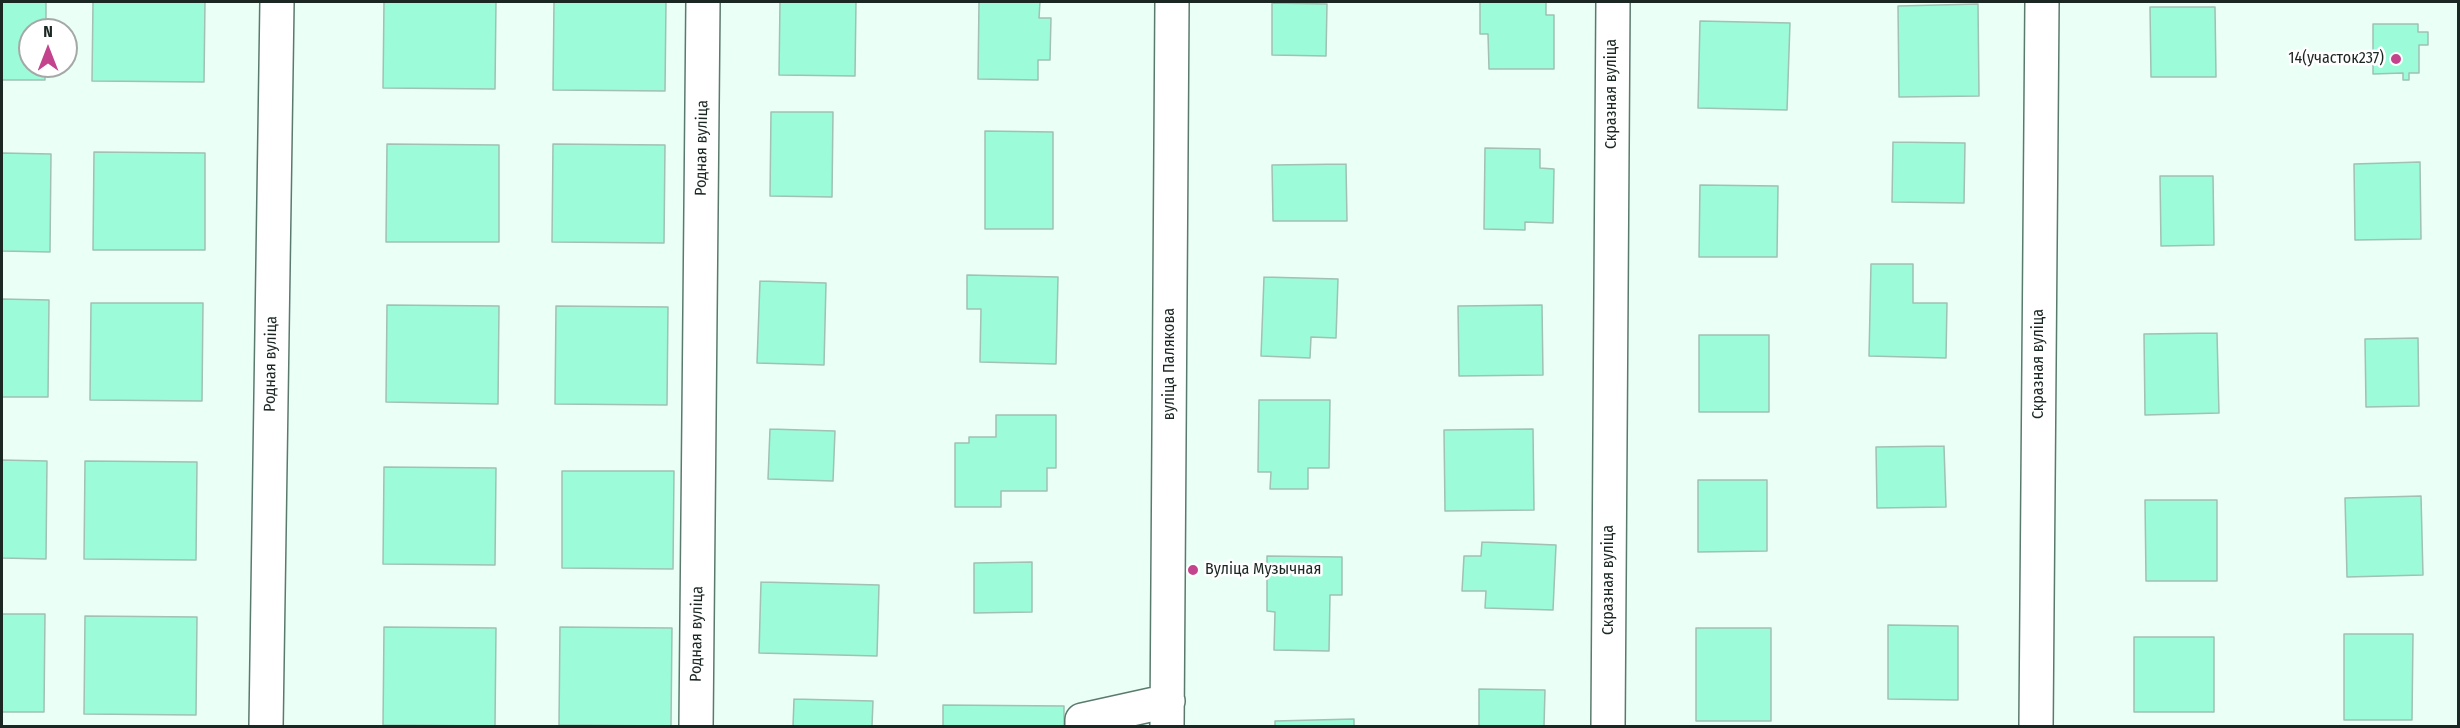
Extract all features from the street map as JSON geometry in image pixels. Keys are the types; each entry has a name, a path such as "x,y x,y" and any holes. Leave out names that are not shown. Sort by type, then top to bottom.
{"street":[{"name":"Родная вуліца","path":"266,726 277,2"},
{"name":"Родная вуліца","path":"696,726 703,2"},
{"name":"вуліца Палякова","path":"1168,714 1172,2"},
{"name":"Скразная вуліца","path":"1608,726 1613,2"},
{"name":"Скразная вуліца","path":"2036,726 2042,2"},
{"path":"1082,726 1082,720 1168,714"}],"building":[{"path":"2,2 46,2 46,18 18,18 18,78 45,78 45,80 2,80"},
{"path":"93,2 205,2 204,82 92,81"},
{"path":"384,2 496,2 495,89 383,88"},
{"path":"554,2 666,2 665,91 553,90"},
{"path":"780,2 856,2 855,76 779,75"},
{"path":"979,2 1040,2 1039,18 1051,18 1050,60 1038,60 1038,80 978,79"},
{"path":"1480,2 1546,2 1546,15 1554,15 1554,69 1489,69 1488,34 1480,34"},
{"path":"1272,3 1327,4 1326,56 1272,55"},
{"path":"1978,4 1979,96 1899,97 1898,6"},
{"path":"2150,7 2215,7 2216,77 2151,77"},
{"path":"1700,21 1790,23 1787,110 1698,108"},
{"name":"14(участок237)","path":"2373,24 2418,24 2418,32 2428,32 2428,45 2419,45 2419,73 2409,73 2409,80 2403,80 2403,73 2373,74"},
{"path":"771,112 833,112 832,197 770,196"},
{"path":"985,131 1053,132 1053,229 985,229"},
{"path":"1893,142 1965,143 1964,203 1892,202"},
{"path":"387,144 499,145 499,242 386,242"},
{"path":"553,144 665,145 664,243 552,242"},
{"path":"1485,148 1540,149 1540,168 1554,169 1553,223 1525,222 1525,230 1484,229"},
{"path":"94,152 205,153 205,250 93,250"},
{"path":"2,153 51,154 50,252 2,251"},
{"path":"2420,162 2421,239 2355,240 2354,164"},
{"path":"1346,164 1347,221 1273,221 1272,165"},
{"path":"2160,176 2213,176 2214,245 2161,246"},
{"path":"1700,185 1778,186 1777,257 1699,257"},
{"path":"1871,264 1913,264 1913,303 1947,303 1946,358 1869,356"},
{"path":"967,275 1058,277 1056,364 980,362 981,309 967,309"},
{"path":"1264,277 1338,279 1336,338 1311,337 1310,358 1261,356"},
{"path":"760,281 826,283 824,365 757,363"},
{"path":"2,299 49,300 48,397 2,397"},
{"path":"91,303 203,303 202,401 90,400"},
{"path":"387,305 499,306 498,404 386,402"},
{"path":"1542,305 1543,375 1459,376 1458,306"},
{"path":"556,306 668,307 667,405 555,404"},
{"path":"2217,333 2219,413 2145,415 2144,334"},
{"path":"1699,335 1769,335 1769,412 1699,412"},
{"path":"2418,338 2419,406 2366,407 2365,339"},
{"path":"1259,400 1330,400 1329,468 1308,468 1308,489 1270,489 1271,472 1258,472"},
{"path":"996,415 1056,415 1056,468 1047,468 1047,491 1001,491 1001,507 955,507 955,443 969,443 969,437 996,437"},
{"path":"770,429 835,431 833,481 768,479"},
{"path":"1533,429 1534,510 1445,511 1444,430"},
{"path":"1944,446 1946,507 1877,508 1876,447"},
{"path":"2,460 47,461 46,559 2,558"},
{"path":"85,461 197,462 196,560 84,559"},
{"path":"384,467 496,468 495,565 383,564"},
{"path":"562,471 674,471 673,569 562,568"},
{"path":"1698,480 1767,480 1767,551 1698,552"},
{"path":"2421,496 2423,575 2347,577 2345,498"},
{"path":"2145,500 2217,500 2217,581 2146,581"},
{"path":"1482,542 1556,545 1553,610 1485,608 1486,591 1462,591 1464,556 1481,556"},
{"path":"1267,556 1342,557 1342,595 1330,595 1329,651 1274,650 1275,612 1267,611"},
{"path":"1032,562 1032,612 974,613 974,563"},
{"path":"761,582 879,585 877,656 759,653"},
{"path":"2,614 45,614 44,712 2,712"},
{"path":"85,616 197,617 196,715 84,714"},
{"path":"1888,625 1958,626 1958,700 1888,699"},
{"path":"384,627 496,628 495,726 383,725"},
{"path":"560,627 672,628 671,726 559,725"},
{"path":"1696,628 1771,628 1771,721 1696,721"},
{"path":"2344,634 2413,634 2412,720 2344,720"},
{"path":"2134,637 2214,637 2214,712 2134,712"},
{"path":"1479,689 1545,690 1544,726 1479,726"},
{"path":"794,699 873,701 872,726 793,726"},
{"path":"943,705 1064,706 1064,726 943,726"},
{"path":"1354,719 1354,726 1275,726 1275,721"}],"place":[{"name":"14(участок237)","path":"2396,59"},
{"name":"Вуліца Музычная","path":"1193,570"}]}
